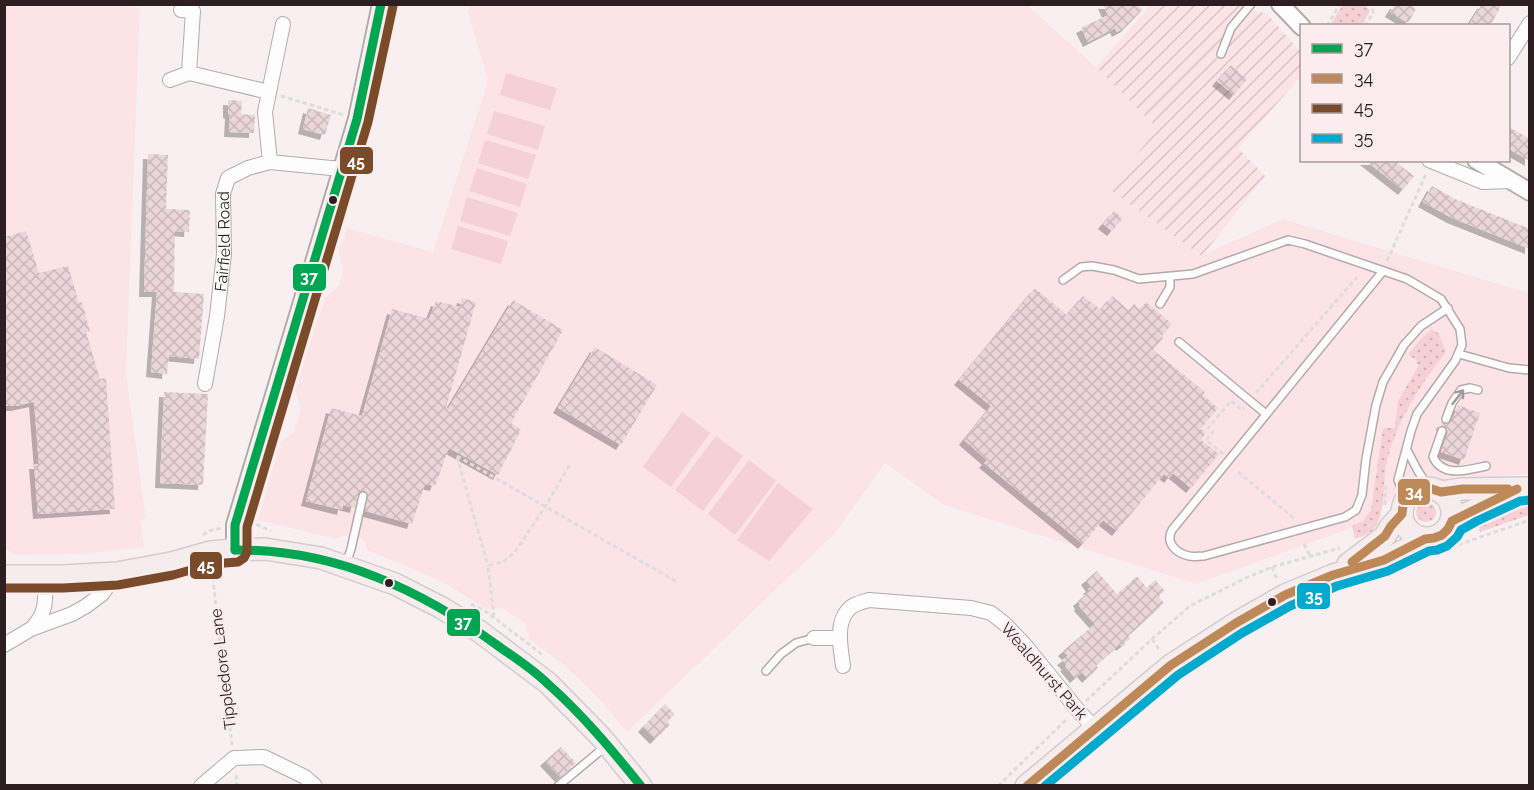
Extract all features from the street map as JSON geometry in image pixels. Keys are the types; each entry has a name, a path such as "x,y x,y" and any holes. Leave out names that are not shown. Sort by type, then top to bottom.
{"main road":[{"path":"1333,575 1385,536 1416,490 1523,489"},
{"path":"1452,521 1523,489"},
{"path":"1427,547 1434,538 1442,535 1452,521 1451,504 1447,498 1435,490"},
{"path":"1404,507 1403,522 1411,534 1427,547"},
{"path":"1026,786 1171,665 1285,595 1333,575 1384,560 1411,547 1427,547"},
{"path":"4,576 117,573 171,563 210,552 235,550 265,549 321,558 395,584 442,608 479,631 548,683 608,745 641,786"}],"street":[{"path":"235,550 235,525 357,119 381,4"},
{"path":"1280,4 1300,25"},
{"path":"181,10 194,11 189,73"},
{"path":"270,162 265,112 283,24"},
{"path":"1510,56 1528,29"},
{"path":"170,80 189,73 269,92"},
{"name":"Fairfield Road","path":"205,384 222,274 223,194 228,178 248,168 270,162 341,169"},
{"path":"1433,162 1483,182 1510,181"},
{"path":"1479,162 1530,192"},
{"path":"4,645 31,629 72,614 86,606 102,594 117,573"},
{"path":"31,629 40,619 45,608 45,576"},
{"name":"Wealdhurst Park","path":"843,666 840,638 842,621 848,609 859,603 869,600 971,608 991,613 1005,624 1094,728"},
{"path":"45,608 55,614 72,614"},
{"path":"814,638 840,638"},
{"path":"201,786 234,758 264,757 305,777 315,786"}],"lane":[{"path":"1221,54 1231,27 1251,4"},
{"path":"1063,280 1080,267 1092,266 1114,270 1139,279 1193,274 1287,240 1407,279 1441,299 1460,329 1462,345 1459,354 1417,414 1411,430 1398,480 1404,507"},
{"path":"1383,271 1172,530 1169,542 1173,547 1189,556 1213,555 1345,517 1356,510 1362,495 1376,405 1383,382 1404,345 1421,326 1448,308"},
{"path":"1160,304 1170,287 1170,277"},
{"path":"1179,342 1266,414"},
{"path":"1459,354 1509,368 1530,370"},
{"path":"1446,419 1452,403 1461,390 1470,388 1478,390"},
{"path":"1442,431 1433,457 1437,464 1445,470 1462,471 1486,466"},
{"path":"1407,450 1418,471 1435,490"},
{"path":"345,566 363,496"},
{"path":"766,671 781,654 796,643 814,638"},
{"path":"558,786 608,745"}],"path":[{"path":"1329,24 1340,4"},
{"path":"1366,24 1373,13 1373,4"},
{"path":"269,92 357,119"},
{"path":"1388,261 1430,162"},
{"path":"1220,458 1223,454 1206,440 1213,432 1208,428 1231,401 1242,410 1357,277"},
{"path":"494,617 488,566 457,456 676,582"},
{"path":"488,566 504,561 515,552 546,507 571,463"},
{"path":"1238,472 1298,522"},
{"path":"1427,547 1530,520"},
{"path":"256,524 270,530"},
{"path":"1304,544 1310,556"},
{"path":"998,786 1077,709 1190,606 1272,567 1348,546"},
{"name":"Tippledore Lane","path":"210,552 237,786"},
{"path":"1272,567 1277,579"}],"shaded area":[{"path":"114,4 140,8 126,373 146,519 140,520 144,547 83,554 14,555 5,548 4,5"},
{"path":"470,5 1027,5 1096,67 1158,129 1109,187 1202,255 1283,219 1529,293 1530,351 1527,354 1530,355 1529,474 1409,483 1363,524 1196,584 944,505 885,463 835,533 627,732 599,699 564,665 529,639 525,623 502,608 486,609 443,582 367,550 364,540 347,535 336,539 258,520 281,441 294,432 301,408 295,390 325,298 339,285 344,270 338,253 347,228 433,252 488,81 468,12"},
{"path":"1151,5 1248,5 1252,10 1267,14 1300,51 1300,77 1238,148 1265,176 1202,256 1108,188 1158,129 1096,67"},
{"path":"1343,5 1366,5 1370,11 1363,24 1331,24"},
{"path":"506,73 557,88 550,110 500,95"},
{"path":"494,111 545,126 538,150 487,134"},
{"path":"485,140 536,155 528,179 478,163"},
{"path":"477,168 527,184 520,207 469,191"},
{"path":"467,197 518,213 510,236 460,221"},
{"path":"458,226 508,241 501,264 451,249"},
{"path":"1432,329 1439,334 1446,352 1403,417 1391,446 1380,518 1370,532 1355,539 1352,526 1363,521 1371,510 1383,428 1395,428 1398,401 1419,365 1416,363 1417,360 1408,355"},
{"path":"682,412 710,433 671,487 643,467"},
{"path":"716,436 743,456 703,511 675,490"},
{"path":"749,460 776,481 735,535 708,514"},
{"path":"778,483 813,509 769,561 737,540"},
{"path":"1422,502 1430,502 1436,508 1436,516 1430,522 1422,522 1416,516 1416,508"},
{"path":"1529,505 1529,515 1480,532 1477,519 1491,512"}],"building":[{"path":"1103,4 1137,4 1142,10 1126,27 1117,32 1115,28 1088,42 1081,28 1108,15"},
{"path":"1395,4 1409,4 1416,9 1408,23 1390,12"},
{"path":"1482,4 1502,4 1491,24 1469,24"},
{"path":"1231,65 1247,79 1234,95 1217,81"},
{"path":"228,100 242,101 241,114 234,114 255,115 254,133 229,132"},
{"path":"308,108 331,115 325,135 303,129"},
{"path":"1510,128 1530,139 1530,161 1510,150"},
{"path":"148,154 168,155 166,209 190,210 189,232 175,231 174,292 204,294 199,359 169,356 167,374 151,372 157,292 144,292"},
{"path":"1368,162 1396,162 1414,176 1403,190"},
{"path":"1432,186 1455,199 1530,229 1530,249 1452,218 1423,202"},
{"path":"1114,211 1123,218 1112,231 1103,224"},
{"path":"26,231 39,273 68,266 79,303 82,302 90,331 86,332 100,379 106,378 115,509 38,514 34,464 39,464 34,402 4,406 4,237"},
{"path":"1035,288 1067,315 1083,296 1101,310 1112,296 1129,310 1134,304 1140,309 1146,302 1172,324 1153,350 1205,392 1203,395 1218,408 1201,429 1206,433 1201,440 1219,454 1191,488 1173,473 1169,478 1164,474 1117,531 1103,520 1083,544 984,463 987,460 964,440 991,406 959,380"},
{"path":"462,298 476,302 446,408 448,409 513,300 563,330 511,423 521,430 498,475 449,448 435,486 425,484 412,524 365,511 368,495 364,490 358,494 355,508 343,505 342,510 306,501 331,408 362,416 392,309 429,319 436,301 460,307"},
{"path":"595,347 657,385 621,445 558,408"},
{"path":"164,392 208,394 203,485 160,483"},
{"path":"1458,405 1480,413 1464,460 1441,452 1448,432 1446,427 1441,426 1442,422 1446,425 1452,421"},
{"path":"1097,571 1117,594 1137,576 1147,588 1155,580 1165,591 1158,596 1164,603 1128,636 1130,639 1121,646 1120,644 1096,665 1098,668 1087,678 1082,672 1075,678 1062,660 1068,656 1063,651 1095,624 1079,606 1078,601 1090,591 1088,589 1091,587 1086,580"},
{"path":"665,704 675,714 667,722 670,725 655,739 643,727"},
{"path":"561,747 576,763 560,777 545,761"}],"transit line":[{"name":"37","path":"235,550 235,525 357,119 381,4"},
{"name":"45","path":"4,588 118,585 173,575 212,564 238,562 244,558 247,552 247,527 368,122 393,6"},
{"name":"34","path":"1352,562 1385,536 1402,514 1406,499 1416,490 1429,488 1441,492 1463,489 1508,489"},
{"name":"34","path":"1027,786 1171,665 1236,623 1285,595 1333,575 1384,560 1425,539 1442,535 1452,521 1517,489"},
{"name":"35","path":"1045,786 1178,675 1242,633 1290,606 1337,586 1388,571 1429,551 1447,546 1461,530 1477,521 1520,501 1530,500"},
{"name":"37","path":"235,550 308,557 342,565 408,591 440,608 471,627 543,679 585,720 641,786"}]}
